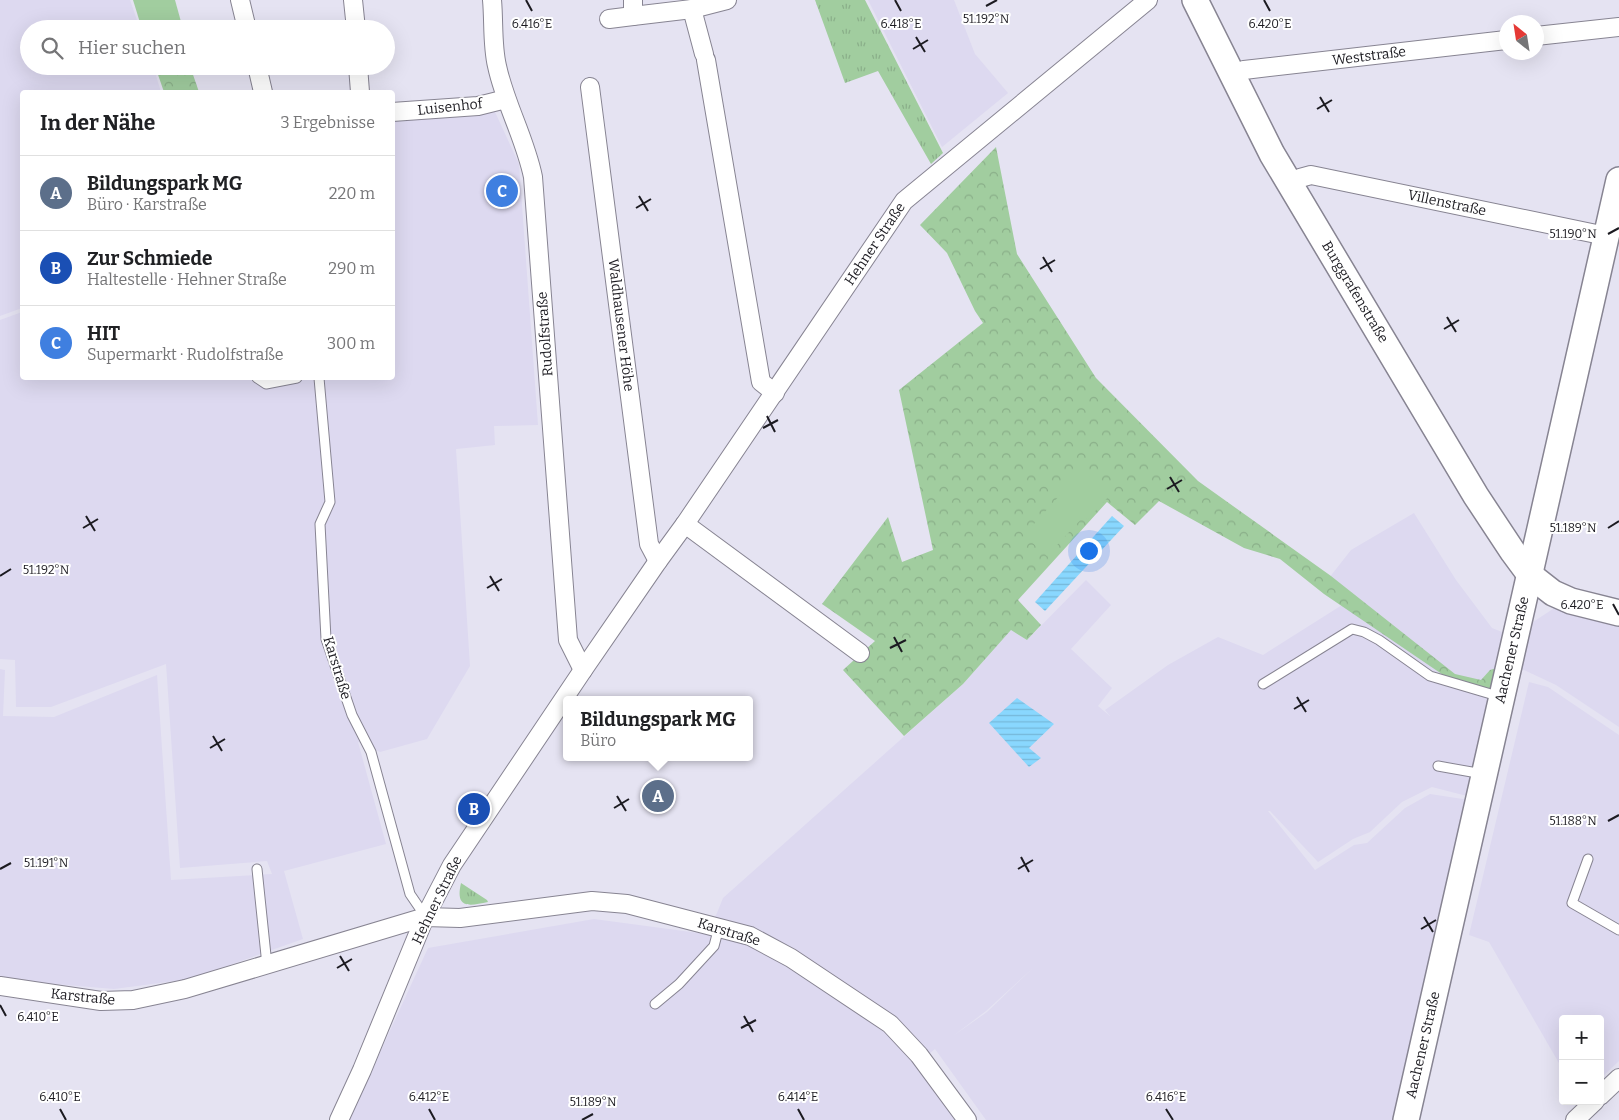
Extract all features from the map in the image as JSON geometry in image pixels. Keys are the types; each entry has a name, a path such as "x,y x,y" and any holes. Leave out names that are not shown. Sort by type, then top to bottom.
{"main road":[{"name":"Burggrafenstraße","path":"1195,0 1272,154 1476,496 1513,552 1530,575 1553,593 1571,601 1619,613"},
{"name":"Aachener Straße","path":"1406,1120 1619,180"}],"street":[{"path":"240,0 245,20"},
{"path":"354,0 355,20"},
{"name":"Rudolfstraße","path":"492,0 496,64 506,99 529,156 533,177 568,640 583,670"},
{"path":"609,19 633,8 692,9 727,0"},
{"name":"Hehner Straße","path":"566,696 775,393 904,201 1148,0"},
{"path":"692,9 705,57 761,382 775,393"},
{"path":"1544,35 1619,27"},
{"name":"Weststraße","path":"1233,76 1244,70 1499,41"},
{"path":"259,75 263,90"},
{"path":"359,75 360,90"},
{"name":"Waldhausener Höhe","path":"590,87 649,544 658,561"},
{"name":"Luisenhof","path":"395,112 478,106 506,99"},
{"name":"Villenstraße","path":"1290,184 1300,178 1311,175 1606,236"},
{"path":"685,524 860,653"},
{"name":"Hehner Straße","path":"338,1120 362,1070 425,917 452,865 563,700"},
{"name":"Karstraße","path":"0,986 101,1001 133,1000 170,993 425,917 460,918 592,901 627,904 750,936 764,942 836,987 890,1024 919,1055 966,1120"},
{"path":"1604,1092 1619,1078"},
{"path":"1576,1120 1591,1105"}],"lane":[{"path":"260,380 266,384 287,380"},
{"name":"Karstraße","path":"319,380 330,502 320,524 326,639 352,715 371,752 410,894 425,917"},
{"path":"1263,684 1352,629 1364,632 1379,640 1430,676 1501,697"},
{"path":"1438,766 1484,774"},
{"path":"1588,858 1572,903 1619,930"},
{"path":"257,869 267,965"},
{"path":"655,1004 679,984 714,946 719,927"}],"shaded area":[{"path":"0,0 130,0 137,20 20,20 20,75 156,75 160,90 20,90 20,309 0,316"},
{"path":"868,0 954,0 975,54 1008,93 942,147"},
{"path":"495,112 519,164 538,425 494,426 495,445 456,449 470,666 427,739 380,752 358,742 386,844 284,871 303,939 190,979 114,989 0,978 0,669 5,670 3,716 54,717 157,675 171,880 272,874 267,861 180,868 166,664 51,707 16,707 15,660 0,659 0,320 20,313 20,380 395,380 395,121"},
{"path":"1414,513 1456,580 1492,628 1512,636 1562,603 1619,621 1619,727 1556,685 1509,663 1471,797 1432,787 1402,802 1370,832 1353,839 1318,862 1268,811 1315,870 1354,845 1367,843 1405,808 1430,794 1469,800 1396,1120 986,1120 935,1049 924,1058 967,1120 349,1120 428,948 594,919 706,934 723,898 963,684 1011,630 1027,640 1086,580 1111,605 1071,649 1112,688 1098,706 1110,716 1105,710 1168,665 1218,637 1263,655 1350,600 1329,578 1351,550","holes":["1034,967 987,1012 953,1036 986,1011"]},
{"path":"1529,682 1548,687 1619,735 1619,1061 1604,1075 1604,1015 1559,1015 1559,1063 1489,942 1469,935"}],"green space":[{"path":"133,0 175,0 181,20 139,20"},
{"path":"815,0 865,0 943,153 931,164 878,71 845,83"},
{"path":"158,75 193,75 198,90 163,90"},
{"path":"996,147 1017,254 1096,378 1198,481 1331,576 1455,674 1481,680 1490,670 1503,666 1499,692 1452,681 1324,594 1280,559 1244,548 1159,501 1135,525 1107,502 1018,600 1041,625 1027,640 1011,630 963,684 904,736 843,670 875,641 822,604 888,517 902,562 933,550 899,390 983,323 975,311 947,253 920,225"},
{"path":"1079,467 1110,495 1088,519 1084,516 1047,556 1024,535 1060,495 1056,491"},
{"path":"461,883 488,902 465,904 460,898"}],"water":[{"path":"1112,516 1124,526 1045,611 1035,602"},
{"path":"1017,698 1054,724 1029,748 1041,758 1029,767 989,723"}],"place":[{"name":"HIT","path":"502,191"},
{"name":"Bildungspark MG","path":"658,796"},
{"name":"Zur Schmiede","path":"474,809"}]}
